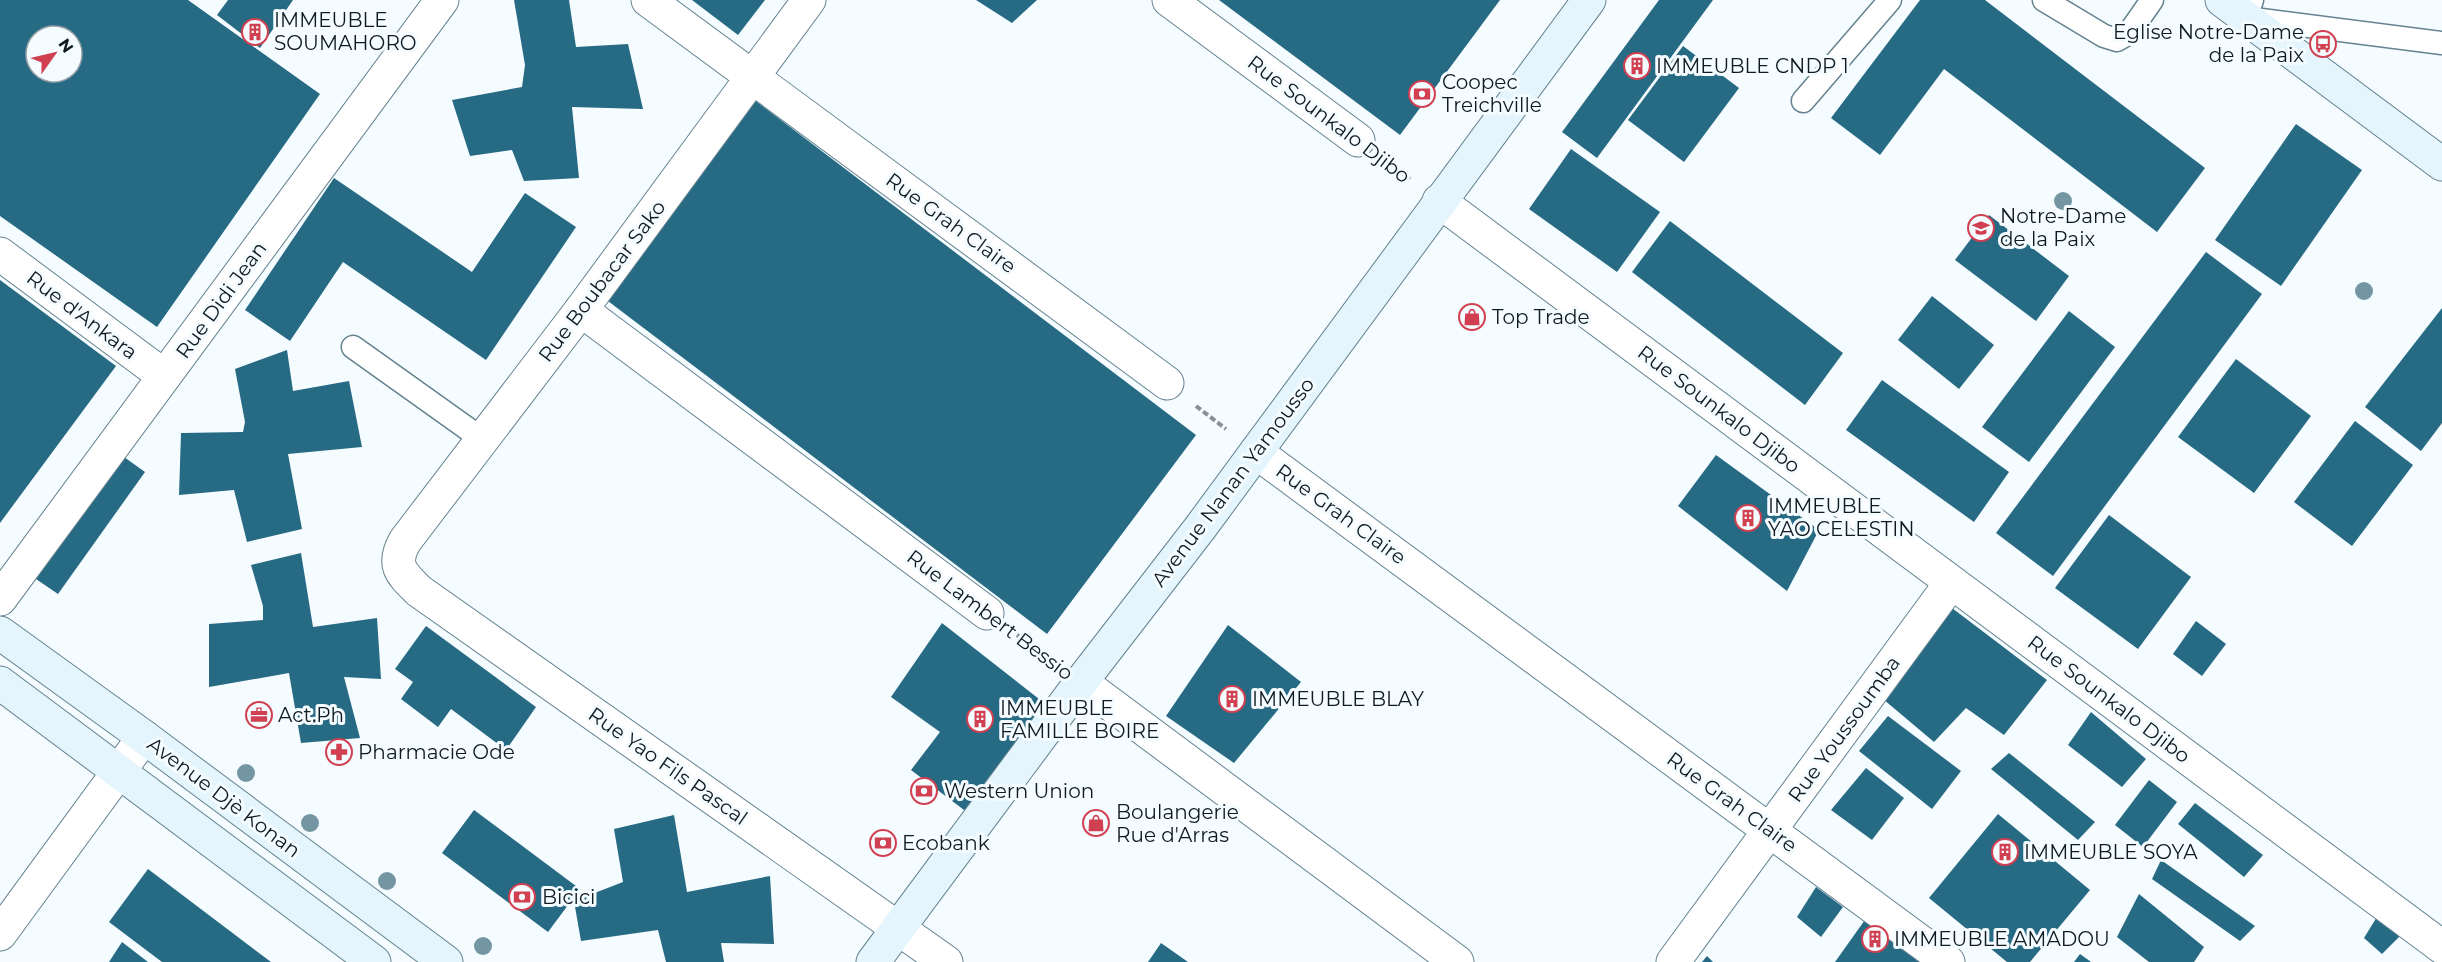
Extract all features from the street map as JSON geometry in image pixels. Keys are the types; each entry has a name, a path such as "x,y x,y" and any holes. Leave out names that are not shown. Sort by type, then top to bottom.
{"street":[{"name":"Rue Didi Jean","path":"0,599 442,0"},
{"name":"Rue Grah Claire","path":"648,0 1167,383"},
{"name":"Rue Boubacar Sako","path":"398,562 399,552 405,541 581,310 809,0"},
{"name":"Rue Sounkalo Djibo","path":"1169,0 1358,140"},
{"name":"Avenue Nanan Yamousso","path":"873,962 1081,682 1256,452 1589,0"},
{"path":"2240,6 2442,164"},
{"name":"Rue Sounkalo Djibo","path":"1439,201 2439,950"},
{"name":"Rue d'Ankara","path":"0,254 164,376"},
{"name":"Rue Lambert Bessio","path":"581,310 987,613"},
{"name":"Rue Grah Claire","path":"1256,452 1948,962"},
{"name":"Rue Yao Fils Pascal","path":"398,562 400,571 419,591 946,962"},
{"name":"Rue Youssoumba","path":"1673,962 1951,583"},
{"name":"Avenue Djè Konan","path":"0,633 446,962"},
{"name":"Rue Lambert Bessio","path":"1081,682 1457,962"},
{"path":"0,683 374,962"},
{"path":"0,934 144,737"}],"lane":[{"path":"1803,101 1890,0"},
{"path":"2044,0 2104,36 2117,40 2129,33 2152,0"},
{"path":"2240,6 2442,43"},
{"path":"353,346 482,439"}],"path":[{"name":"Rue Sounkalo Djibo","path":"1358,140 1439,201"},
{"name":"Rue Grah Claire","path":"1167,383 1256,452"},
{"name":"Rue Lambert Bessio","path":"987,613 1081,682"}],"building":[{"path":"0,0 188,0 320,94 157,327 0,216"},
{"name":"IMMEUBLE SOUMAHORO","path":"228,0 293,0 260,48 217,15"},
{"path":"514,0 569,0 576,47 628,44 643,109 572,107 579,178 524,181 512,150 470,156 452,100 522,87 525,65"},
{"path":"692,0 765,0 738,35"},
{"path":"976,0 1037,0 1012,23"},
{"path":"1219,0 1500,0 1400,135"},
{"name":"IMMEUBLE CNDP 1","path":"1659,0 1713,0 1597,158 1562,132"},
{"path":"1920,0 1985,0 2205,168 2157,232 1944,69 1880,155 1831,118"},
{"path":"1683,46 1739,88 1684,162 1628,120"},
{"path":"753,99 1196,435 1047,634 604,298"},
{"path":"2296,124 2362,170 2281,286 2215,240"},
{"path":"1571,149 1660,212 1617,272 1529,209"},
{"path":"334,178 472,272 525,193 576,227 486,360 343,262 290,341 245,310"},
{"path":"1989,215 2069,276 2036,321 1955,260"},
{"path":"1670,221 1843,353 1805,405 1632,272"},
{"path":"2206,252 2262,294 2053,576 1996,533"},
{"path":"0,280 116,366 0,523"},
{"path":"1932,296 1994,345 1959,389 1898,340"},
{"path":"2442,308 2442,423 2421,451 2365,407"},
{"path":"2069,311 2115,347 2029,462 1982,427"},
{"path":"287,350 293,391 349,381 362,447 288,454 302,529 247,542 234,490 179,495 181,433 243,432 245,422 235,369"},
{"path":"2236,359 2311,416 2254,493 2178,437"},
{"path":"1882,380 2009,472 1974,522 1846,430"},
{"path":"2355,421 2413,465 2352,546 2294,502"},
{"name":"IMMEUBLE YAO CELESTIN","path":"1716,455 1819,530 1787,591 1678,506"},
{"path":"124,457 145,472 58,594 36,579"},
{"path":"2109,515 2191,577 2138,649 2055,588"},
{"path":"301,553 313,627 377,618 381,679 344,677 360,738 301,743 289,673 209,687 209,624 263,620 263,606 251,565"},
{"path":"1952,608 2047,680 2004,735 1966,708 1934,742 1883,699"},
{"path":"2196,621 2226,644 2202,676 2173,654"},
{"name":"IMMEUBLE FAMILLE BOIRE","path":"942,623 1048,706 968,813 911,770 940,732 891,697"},
{"name":"IMMEUBLE BLAY","path":"1228,625 1301,682 1234,763 1166,716"},
{"path":"426,626 536,707 506,750 451,709 438,727 401,699 413,682 395,669"},
{"path":"2091,712 2146,759 2122,787 2068,745"},
{"path":"1888,716 1961,771 1932,809 1859,751"},
{"path":"2009,753 2095,822 2078,840 1991,769"},
{"path":"1866,768 1904,798 1872,840 1831,810"},
{"path":"2149,780 2177,802 2143,847 2115,825"},
{"path":"2195,803 2263,855 2244,877 2178,824"},
{"path":"474,810 580,889 548,932 442,853"},
{"name":"IMMEUBLE SOYA","path":"1998,814 2090,890 2030,962 2007,962 1929,898"},
{"path":"674,815 687,892 770,876 774,944 721,943 724,962 666,962 658,930 581,941 574,901 623,882 614,829"},
{"path":"2161,860 2255,926 2240,941 2152,879"},
{"path":"148,869 271,962 162,962 109,922"},
{"path":"1816,887 1843,907 1821,937 1797,917"},
{"path":"2139,894 2204,947 2194,962 2149,962 2117,937"},
{"path":"2380,912 2401,935 2382,954 2364,938"},
{"name":"IMMEUBLE AMADOU","path":"1867,917 1930,962 1835,962"},
{"path":"122,942 148,962 109,962"},
{"path":"1161,943 1188,962 1148,962"},
{"path":"2080,954 2087,959 2091,962 2074,962"},
{"path":"1707,956 1713,962 1702,962"}],"place":[{"name":"IMMEUBLE SOUMAHORO","path":"255,32"},
{"name":"Eglise Notre-Dame de la Paix","path":"2323,44"},
{"name":"IMMEUBLE CNDP 1","path":"1637,66"},
{"name":"Coopec Treichville","path":"1422,94"},
{"name":"Notre-Dame de la Paix","path":"1981,228"},
{"name":"Top Trade","path":"1472,317"},
{"name":"IMMEUBLE YAO CELESTIN","path":"1748,518"},
{"name":"IMMEUBLE BLAY","path":"1232,699"},
{"name":"Act.Ph","path":"259,715"},
{"name":"IMMEUBLE FAMILLE BOIRE","path":"980,719"},
{"name":"Pharmacie Ode","path":"339,752"},
{"name":"Western Union","path":"924,791"},
{"name":"Boulangerie Rue d'Arras","path":"1096,823"},
{"name":"Ecobank","path":"883,843"},
{"name":"IMMEUBLE SOYA","path":"2005,852"},
{"name":"Bicici","path":"522,897"},
{"name":"IMMEUBLE AMADOU","path":"1875,939"}]}
